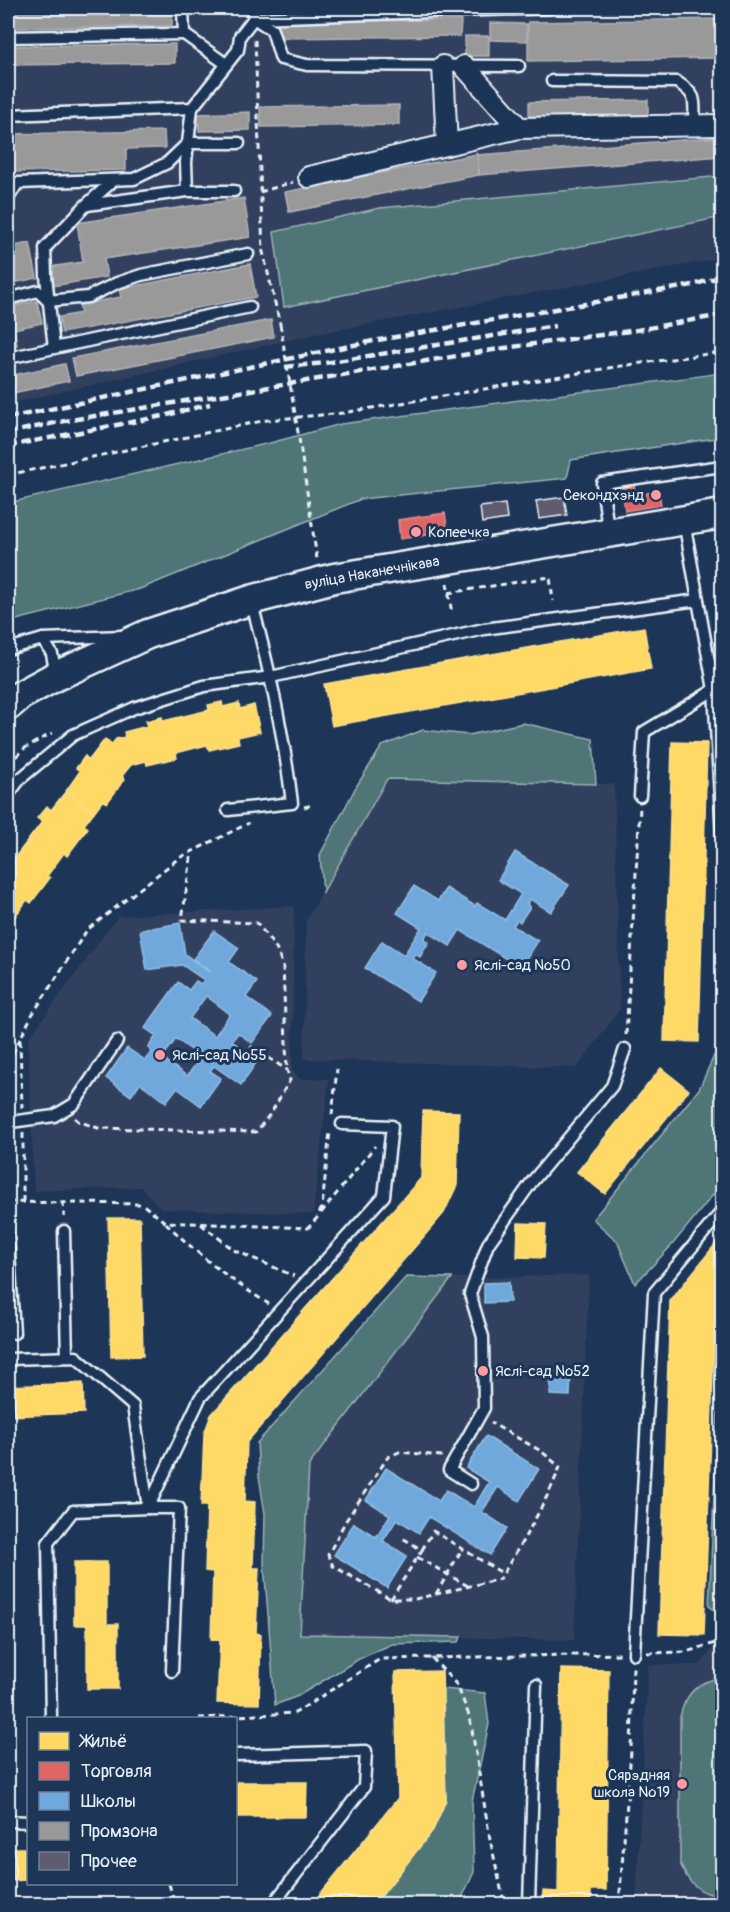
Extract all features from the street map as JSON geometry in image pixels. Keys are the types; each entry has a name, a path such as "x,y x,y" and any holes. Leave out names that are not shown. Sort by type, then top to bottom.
{"main road":[{"name":"вуліца Наканечнікава","path":"8,706 56,675 148,634 251,600 334,578 723,514"}],"street":[{"path":"443,66 447,145"},
{"path":"464,66 519,128"},
{"path":"309,177 519,128 723,124"}],"lane":[{"path":"183,8 184,34"},
{"path":"253,13 550,8"},
{"path":"187,191 186,162 192,108 238,50 240,36 253,13"},
{"path":"253,13 272,30 281,58 307,65 519,66"},
{"path":"8,37 184,34 226,64"},
{"path":"552,81 677,82 691,91 693,96 694,125"},
{"path":"8,115 192,108"},
{"path":"8,198 13,183 134,179 167,163 188,143 239,143"},
{"path":"54,348 45,248 86,205 114,180"},
{"path":"86,205 187,191 234,190"},
{"path":"48,301 88,297 117,283 141,275 248,254"},
{"path":"8,299 38,291 48,301"},
{"path":"8,358 250,307"},
{"path":"609,534 602,483 723,466"},
{"path":"684,521 698,600 718,689 723,836"},
{"path":"228,810 292,803 285,747 271,677 251,600"},
{"path":"8,795 20,779 73,735 134,708 204,686 271,677 484,629 698,600"},
{"path":"8,649 44,639 148,634"},
{"path":"44,639 52,654 56,675"},
{"path":"640,796 644,732 718,689"},
{"path":"8,1125 12,1122 54,1116 74,1104 117,1041"},
{"path":"471,1484 449,1470 484,1408 483,1337 471,1294 488,1245 531,1183 612,1086 625,1048"},
{"path":"148,1508 200,1398 384,1196 392,1126 342,1124"},
{"path":"633,1653 654,1293 723,1211"},
{"path":"64,1231 67,1357"},
{"path":"8,1235 14,1333"},
{"path":"8,1359 76,1357 133,1406 148,1508"},
{"path":"51,1717 48,1542 73,1511 179,1509 172,1671"},
{"path":"529,1905 536,1685"},
{"path":"237,1755 366,1751 364,1786 273,1905"},
{"path":"8,1821 27,1822"}],"path":[{"path":"253,13 263,252 280,324 317,559"},
{"path":"260,192 309,177"},
{"path":"8,475 267,420 343,413 621,366 723,352"},
{"path":"448,593 550,577 553,601"},
{"path":"446,581 452,614"},
{"path":"625,1048 640,796"},
{"path":"294,810 314,805"},
{"path":"8,1063 32,1015 87,930 178,858 254,820"},
{"path":"67,1108 78,1121 98,1128 256,1132 271,1113 291,1080 287,1071 283,966 276,948 257,923 182,920 191,857"},
{"path":"247,1044 287,1071"},
{"path":"318,1216 322,1207 337,1069"},
{"path":"165,1222 308,1227 392,1126"},
{"path":"8,1202 142,1204 165,1222 197,1254 245,1290 280,1311"},
{"path":"200,1223 234,1250 307,1281"},
{"path":"456,1457 399,1452 388,1457 345,1522 328,1555 333,1566 391,1599 415,1599 500,1578 540,1509 560,1467 541,1451 479,1416"},
{"path":"391,1599 432,1531 503,1574"},
{"path":"402,1537 422,1550"},
{"path":"435,1594 462,1549"},
{"path":"417,1557 469,1587"},
{"path":"231,1717 295,1713 380,1659 686,1652 721,1641 723,1575"},
{"path":"620,1905 631,1751 633,1653"},
{"path":"432,1658 457,1685 470,1718 490,1839 504,1902 507,1905"},
{"path":"169,1885 175,1905"}],"shaded area":[{"path":"8,8 722,8 722,258 316,334 8,404"},
{"name":"Яслі-сад №50","path":"387,778 614,784 620,1009 577,1068 304,1059 306,921"},
{"name":"Яслі-сад №55","path":"294,906 292,1070 300,1079 329,1079 313,1214 161,1209 141,1187 34,1191 28,1039 118,916"},
{"name":"Яслі-сад №52","path":"589,1275 574,1640 300,1634 309,1465 452,1278"},
{"name":"Сярэдняя школа №19","path":"722,1636 722,1904 636,1903 648,1665 700,1665"}],"green space":[{"path":"722,176 722,217 284,307 274,232 380,208"},
{"path":"722,373 722,437 571,460 567,478 361,499 140,589 8,622 8,503 270,443 341,424"},
{"path":"523,723 593,739 596,784 387,779 323,892 320,855 356,787 382,746 423,730 469,735"},
{"path":"722,1038 722,1184 672,1245 635,1284 617,1241 593,1219 699,1089"},
{"path":"406,1277 452,1278 309,1465 300,1634 461,1637 459,1642 392,1644 359,1659 298,1696 275,1705 264,1564 265,1514 257,1443"},
{"path":"722,1320 722,1615 709,1606"},
{"path":"722,1678 722,1895 714,1895 701,1890 691,1882 680,1863 680,1717 685,1701 694,1690 706,1682"},
{"path":"443,1689 485,1693 489,1724 472,1801 474,1872 459,1904 375,1904 433,1830 446,1800"}],"building: Жильё":[{"path":"644,627 651,669 332,726 324,684"},
{"path":"222,702 223,707 239,703 240,709 254,705 260,732 238,737 239,743 209,750 207,745 176,753 177,758 147,765 146,761 131,765 122,776 125,779 107,803 103,800 94,812 66,791 80,771 76,768 85,756 89,760 105,739 112,744 116,739 125,737 124,732 147,726 146,721 162,717 163,721 209,710 208,705"},
{"path":"672,742 707,743 699,1042 664,1041"},
{"path":"66,791 94,812 84,825 88,828 67,856 64,853 47,876 50,878 31,903 27,900 8,926 8,857 13,860 42,822 37,818 47,806 51,810"},
{"path":"661,1068 689,1090 605,1194 577,1172"},
{"path":"423,1111 459,1112 457,1185 444,1213 247,1442 245,1501 255,1502 253,1568 259,1568 256,1633 261,1634 259,1704 217,1703 220,1640 211,1639 213,1572 205,1571 207,1506 201,1506 204,1434 211,1415 421,1178"},
{"path":"108,1218 140,1218 143,1356 111,1357"},
{"path":"518,1223 546,1224 544,1258 517,1257"},
{"path":"722,1236 722,1308 715,1317 704,1635 659,1634 670,1301"},
{"path":"83,1383 84,1413 8,1416 8,1386"},
{"path":"74,1562 107,1562 107,1624 118,1624 118,1689 87,1689 87,1625 74,1625"},
{"path":"561,1669 609,1670 606,1890 591,1890 591,1904 542,1904 543,1891 558,1892"},
{"path":"442,1671 446,1800 433,1830 375,1904 312,1904 398,1798 395,1672"},
{"path":"237,1782 307,1782 306,1817 237,1817"},
{"path":"8,1848 27,1848 27,1880 8,1881"}],"building: Торговля":[{"path":"634,485 636,495 659,491 661,505 625,511 622,487"},
{"path":"445,513 448,532 400,539 398,520"}],"building: Школы":[{"path":"515,852 569,885 551,912 530,899 527,904 530,907 520,922 517,920 513,926 538,941 521,968 460,930 450,946 428,932 424,939 429,942 420,957 415,954 412,958 436,973 418,1001 365,968 382,941 404,955 421,928 397,913 414,886 438,901 446,888 475,906 477,903 505,920 521,894 498,880"},
{"path":"180,923 185,954 209,972 193,959 214,931 239,948 229,962 257,982 246,997 272,1016 252,1043 238,1033 232,1041 258,1060 241,1085 214,1066 210,1071 221,1078 201,1106 177,1088 166,1102 140,1083 131,1096 106,1078 127,1048 145,1060 152,1051 148,1048 156,1036 145,1028 178,982 189,990 196,981 201,984 204,980 182,965 147,970 140,930","holes":["206,996 230,1014 215,1036 190,1018","176,1039 201,1057 187,1076 162,1058"]},
{"path":"509,1282 510,1302 484,1303 484,1283"},
{"path":"551,1370 571,1371 570,1396 550,1395"},
{"path":"486,1436 539,1469 519,1501 498,1487 482,1512 507,1528 490,1555 429,1517 419,1533 397,1519 383,1541 407,1556 387,1588 334,1555 354,1523 376,1537 390,1515 366,1500 386,1468 439,1501 446,1490 474,1507 489,1482 466,1468"}],"building: Промзона":[{"path":"8,8 172,8 172,26 8,28"},
{"path":"722,19 719,58 528,61 528,22"},
{"path":"461,20 460,36 278,38 276,22"},
{"path":"490,23 527,24 527,41 490,40"},
{"path":"465,36 489,36 489,56 465,56"},
{"path":"175,44 175,63 8,65 8,46"},
{"path":"648,100 648,117 529,119 529,102"},
{"path":"399,105 399,125 261,127 260,107"},
{"path":"250,112 250,130 199,131 198,114"},
{"path":"164,131 165,148 126,149 126,170 8,172 8,134"},
{"path":"722,137 722,156 479,175 477,155"},
{"path":"477,154 479,175 289,212 285,192"},
{"path":"244,198 250,237 104,259 107,277 53,286 50,267 83,262 77,223"},
{"path":"30,243 37,278 8,284 8,247"},
{"path":"250,264 256,297 62,333 59,317 81,313 79,305 121,297 119,289"},
{"path":"37,301 42,323 14,329 17,345 8,347 8,307"},
{"path":"271,320 274,337 76,376 72,358"},
{"path":"65,364 69,381 8,394 8,376"}],"building: Прочее":[{"path":"564,497 567,515 539,519 536,501"},
{"path":"505,504 507,519 482,523 480,507"}],"railway":[{"path":"8,418 373,341 693,285 722,276"},
{"path":"8,433 59,422 505,348 637,330 722,315"},
{"path":"285,367 325,363 555,326"},
{"path":"8,446 163,416 210,404"}],"place":[{"name":"Секондхэнд","path":"656,495"},
{"name":"Копеечка","path":"416,532"},
{"name":"Яслі-сад №50","path":"462,965"},
{"name":"Яслі-сад №55","path":"160,1055"},
{"name":"Яслі-сад №52","path":"483,1371"},
{"name":"Сярэдняя школа №19","path":"682,1784"}]}
